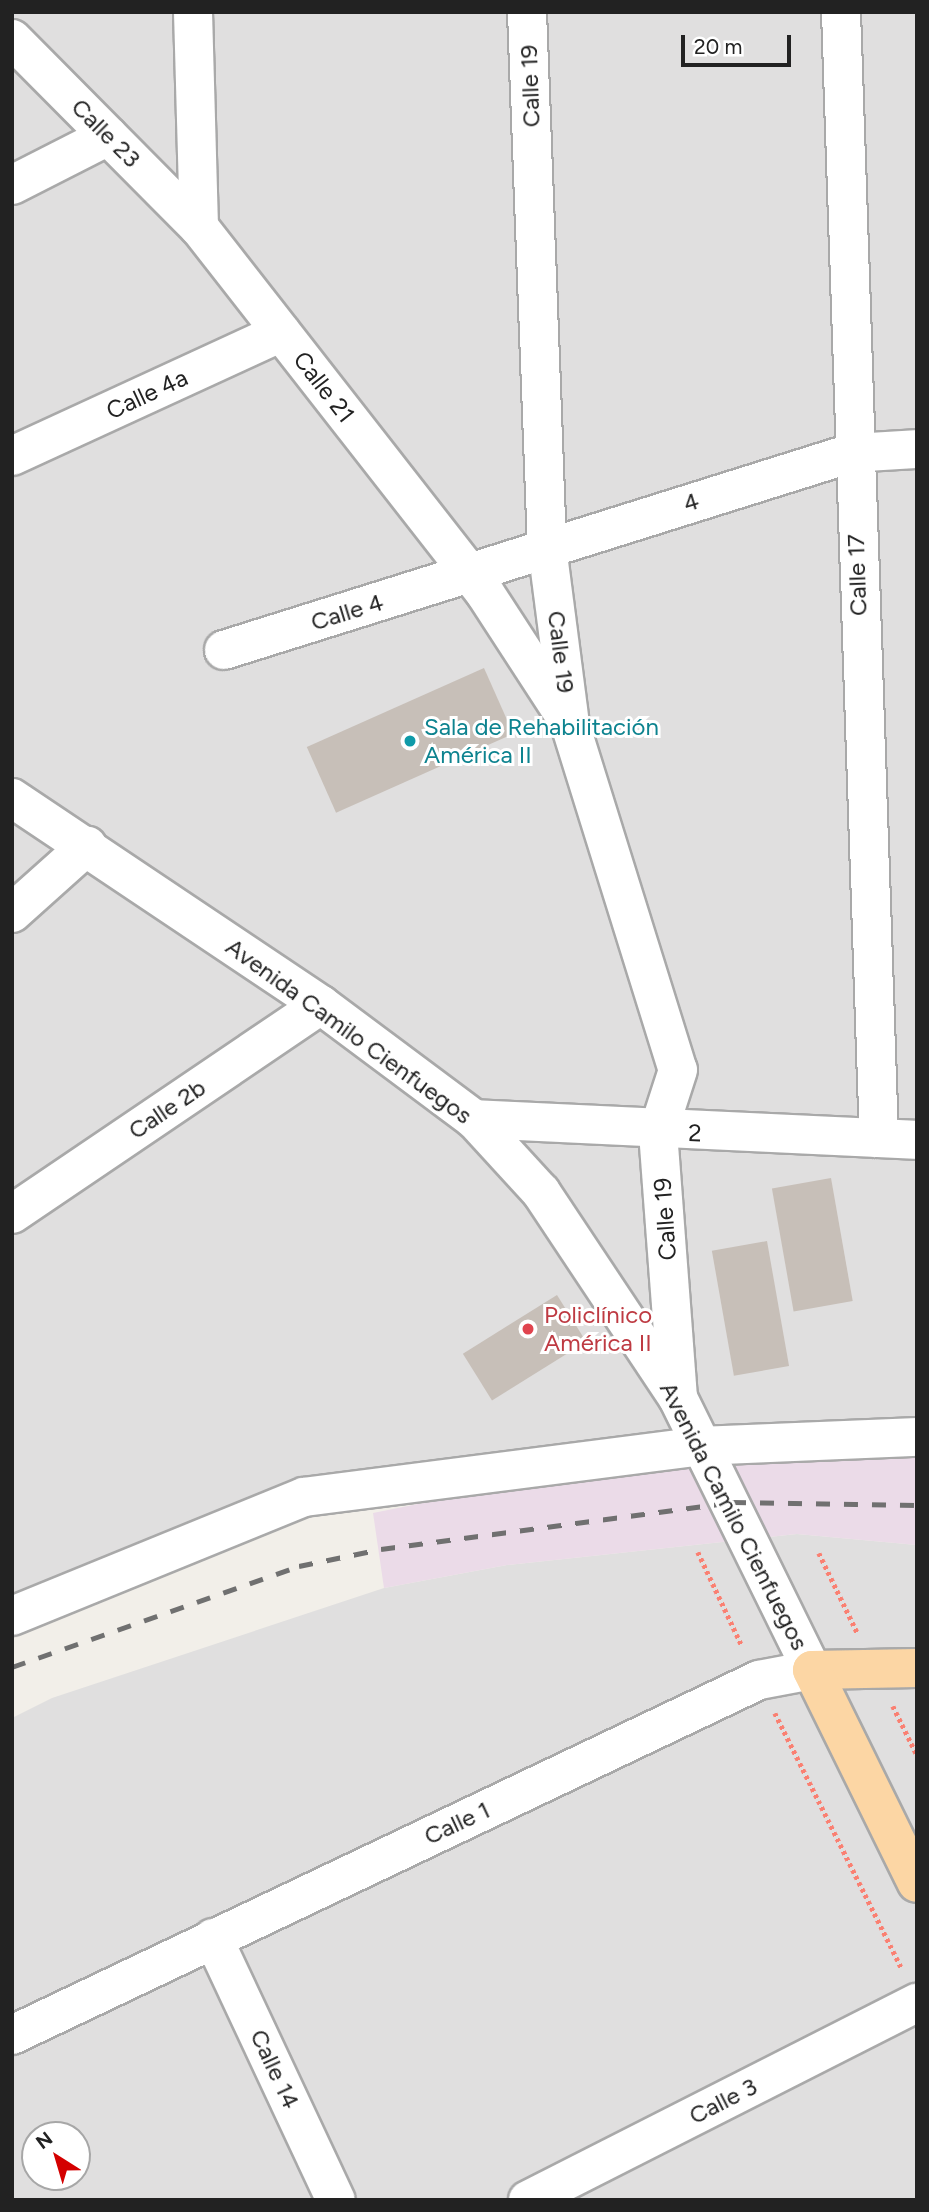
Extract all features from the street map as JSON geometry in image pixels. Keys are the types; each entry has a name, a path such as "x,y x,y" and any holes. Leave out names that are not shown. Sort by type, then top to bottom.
{"main road":[{"name":"Calle 1","path":"812,1670 917,1668"},
{"name":"Avenida Camilo Cienfuegos","path":"812,1670 917,1882"}],"street":[{"path":"193,12 199,227"},
{"name":"Calle 19","path":"527,12 547,547 570,724 677,1070 658,1132 678,1398"},
{"name":"Calle 17","path":"841,12 852,453 878,1138"},
{"name":"Calle 23","path":"12,39 199,227"},
{"path":"12,185 108,136"},
{"name":"Calle 21","path":"199,227 470,573 570,724"},
{"name":"Calle 4a","path":"12,456 281,332"},
{"name":"4","path":"470,573 852,453 917,449"},
{"name":"Calle 4","path":"224,650 470,573"},
{"name":"Avenida Camilo Cienfuegos","path":"12,798 321,1005 474,1119 541,1192 678,1398 812,1670"},
{"path":"12,913 87,846"},
{"name":"Calle 2b","path":"12,1214 321,1005"},
{"name":"2","path":"474,1119 658,1132 917,1140"},
{"path":"12,1616 303,1497 700,1446 917,1437"},
{"name":"Calle 1","path":"12,2035 759,1680 812,1670"},
{"name":"Calle 14","path":"213,1938 336,2200"},
{"name":"Calle 3","path":"528,2200 911,1988"}],"path":[{"path":"698,1552 911,1988"}],"shaded area":[{"path":"12,12 917,12 917,1451 302,1504 12,1618"},
{"path":"917,1451 917,1545 797,1534 507,1565 384,1588 373,1513 547,1478 758,1453"},
{"path":"797,1534 917,1545 917,2200 12,2200 12,1718 52,1698 384,1588 507,1565"}],"building":[{"name":"Sala de Rehabilitación América II","path":"484,668 513,734 336,813 307,747"},
{"path":"831,1178 853,1301 794,1312 772,1188"},
{"path":"767,1241 789,1366 734,1376 712,1251"},
{"path":"557,1295 586,1342 492,1400 463,1354"}],"railway":[{"path":"12,1667 299,1566 381,1549 732,1502 917,1505"}],"place":[{"name":"Sala de Rehabilitación América II","path":"410,741"},
{"name":"Policlínico América II","path":"528,1329"}]}
